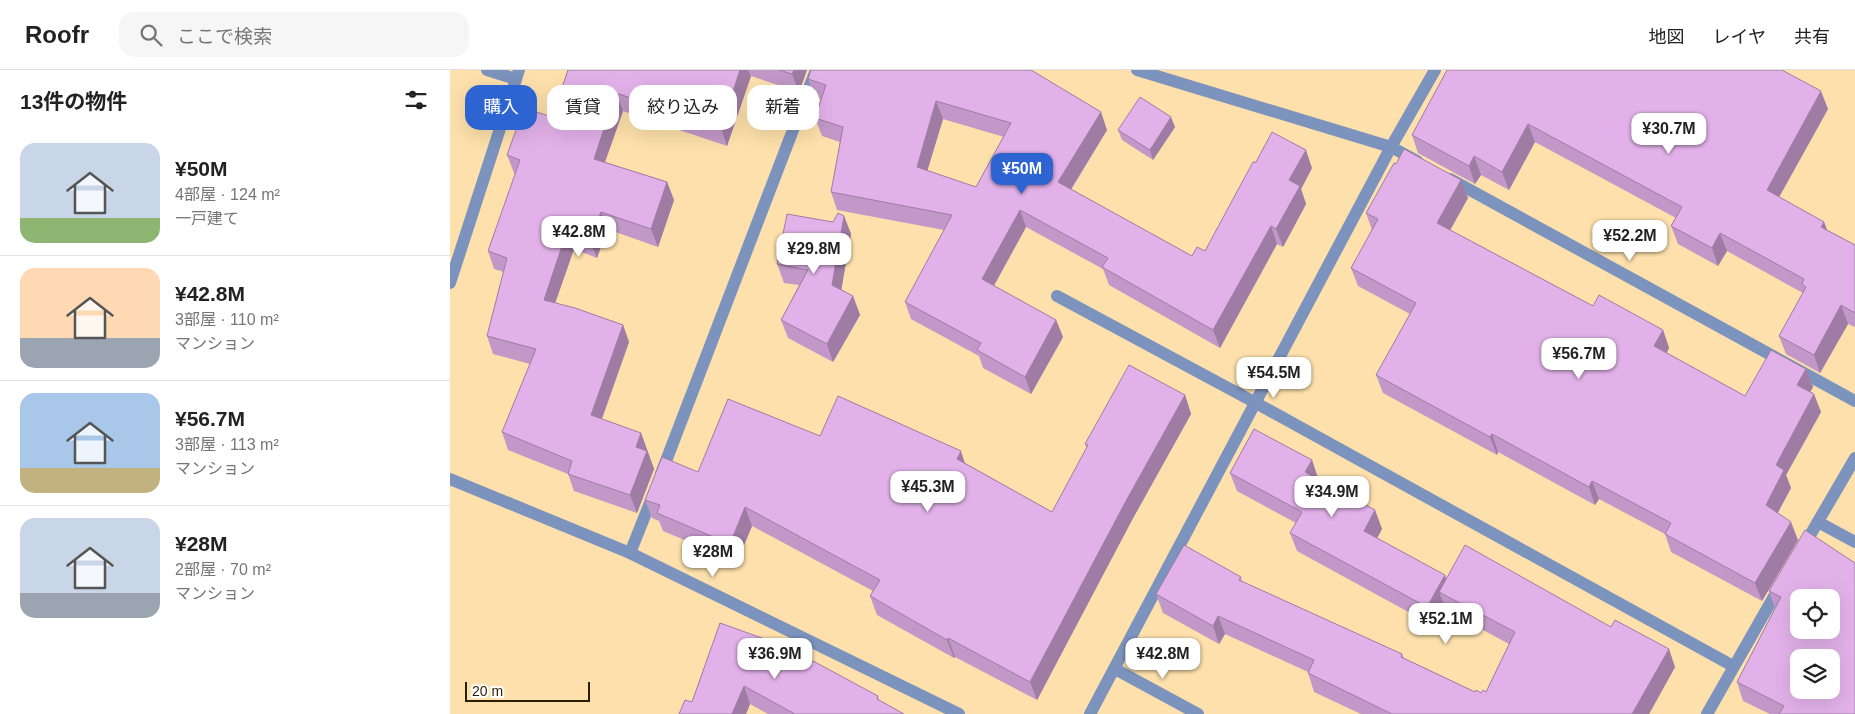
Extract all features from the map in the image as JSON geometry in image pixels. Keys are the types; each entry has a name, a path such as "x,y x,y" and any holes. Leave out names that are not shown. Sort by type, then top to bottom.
{"street":[{"path":"450,283 517,74 487,70"},
{"path":"630,553 816,70"},
{"path":"1137,70 1391,147 1855,401"},
{"path":"1090,714 1391,147 1435,70"},
{"path":"1056,296 1256,403 1733,666"},
{"path":"1798,556 1855,458"},
{"path":"450,479 630,553 959,714"},
{"path":"1818,522 1855,542"},
{"path":"1707,714 1788,573"},
{"path":"1115,669 1198,714"}],"building":[{"path":"568,70 740,70 735,85 629,85 629,97 619,94 619,85 563,85"},
{"path":"779,70 794,70 792,74"},
{"path":"811,70 1031,70 1101,112 1058,182 1192,256 1197,247 1205,251 1253,162 1256,162 1272,132 1306,150 1289,180 1300,186 1276,229 1271,226 1213,330 1102,267 1108,258 1020,210 982,279 1056,320 1025,377 977,350 981,343 905,302 952,215 831,192 843,127 819,119 819,106 826,85 808,79","holes":["936,101 1011,123 976,187 917,167"]},
{"path":"1447,70 1782,70 1821,91 1767,190 1824,222 1821,227 1855,245 1855,313 1841,305 1814,355 1779,336 1806,287 1802,284 1804,279 1720,233 1712,248 1671,226 1682,207 1528,124 1502,172 1474,156 1469,166 1412,135"},
{"path":"1140,97 1171,117 1150,150 1118,130"},
{"path":"537,112 547,115 547,130 604,130 594,159 667,182 651,229 601,212 590,241 567,231 544,300 575,308 623,325 591,415 641,433 636,447 647,451 630,495 568,474 572,461 502,432 536,349 487,336 507,258 488,251 520,160 507,155 516,130 537,130"},
{"path":"1404,149 1461,180 1437,223 1593,306 1599,295 1663,330 1654,346 1745,396 1771,350 1806,369 1797,385 1814,394 1776,465 1784,470 1766,505 1791,522 1755,583 1665,534 1671,523 1592,481 1589,487 1492,434 1490,437 1376,375 1416,303 1351,268 1378,219 1366,213"},
{"path":"838,213 844,216 832,285 853,296 827,344 781,320 808,270 777,264 787,214 833,222"},
{"path":"1129,365 1185,395 1126,501 1030,682 948,638 947,640 870,596 880,580 745,507 730,544 657,513 660,505 645,500 662,457 698,472 728,399 820,436 838,396 961,451 957,459 1052,512 1088,445 1085,444"},
{"path":"1254,429 1312,460 1305,472 1375,510 1364,531 1445,575 1427,607 1290,533 1302,512 1230,473"},
{"path":"1805,530 1855,563 1855,714 1779,714 1784,706 1737,682 1781,597 1769,591"},
{"path":"1184,545 1241,577 1239,580 1402,654 1401,657 1475,692 1476,690 1481,693 1483,690 1486,692 1515,632 1439,592 1465,545 1611,627 1615,620 1669,649 1632,714 1392,714 1308,673 1314,660 1218,616 1213,626 1156,594"},
{"path":"720,623 787,647 878,696 877,699 904,714 795,714 744,686 732,714 679,714 685,700 692,702"}]}
